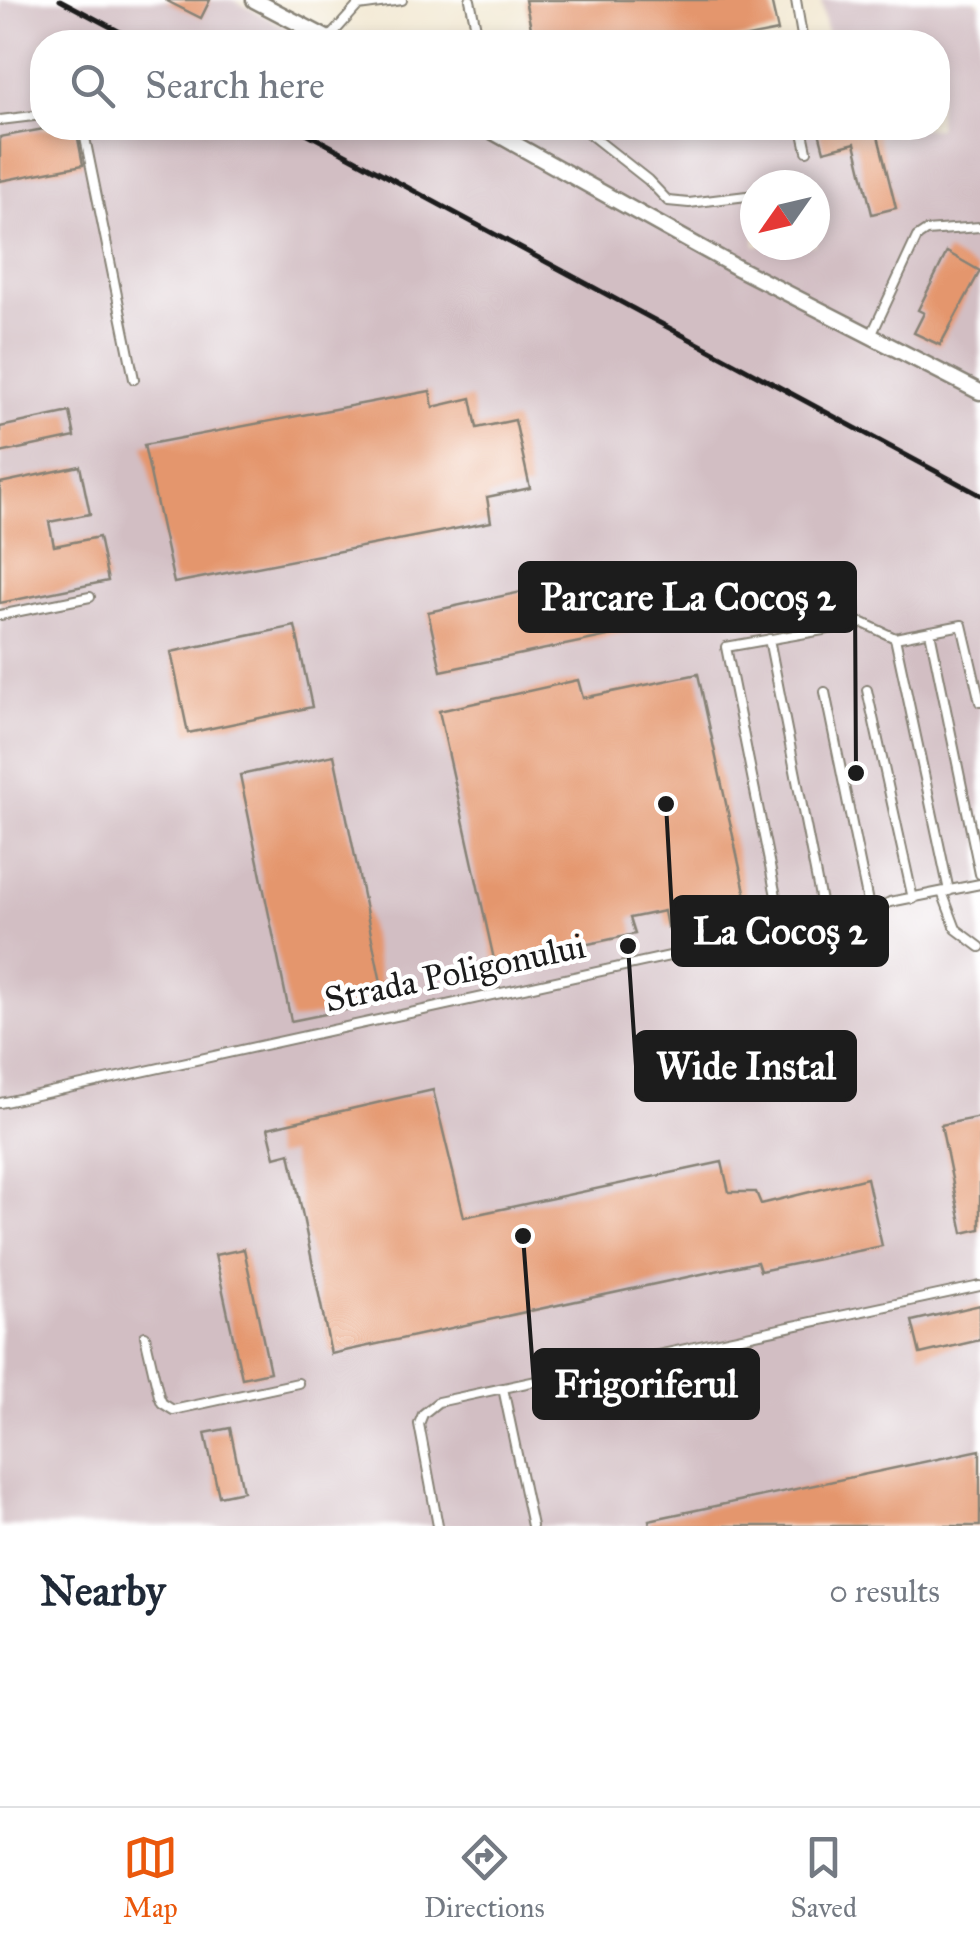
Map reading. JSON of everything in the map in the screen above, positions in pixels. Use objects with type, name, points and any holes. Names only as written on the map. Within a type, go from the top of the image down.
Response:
[{"type":"street","points":[[254,0],[310,30]]},
{"type":"street","points":[[507,140],[736,268],[980,392]]},
{"type":"lane","points":[[339,30],[360,3],[402,0]]},
{"type":"lane","points":[[470,0],[477,30]]},
{"type":"lane","points":[[796,0],[802,30]]},
{"type":"lane","points":[[0,120],[30,116]]},
{"type":"lane","points":[[84,140],[134,379]]},
{"type":"lane","points":[[597,140],[668,201],[740,198]]},
{"type":"lane","points":[[805,140],[807,151]]},
{"type":"lane","points":[[870,338],[917,237],[926,231],[980,226]]},
{"type":"lane","points":[[0,615],[90,597]]},
{"type":"lane","points":[[783,930],[726,647],[862,624],[895,638],[962,625],[980,702]]},
{"type":"lane","points":[[930,632],[980,874]]},
{"type":"lane","points":[[895,638],[945,892],[956,929],[980,947]]},
{"type":"lane","points":[[769,640],[825,922]]},
{"type":"lane","points":[[867,690],[912,899]]},
{"type":"lane","points":[[825,692],[870,912]]},
{"type":"lane","name":"Strada Poligonului","points":[[0,1103],[870,912],[890,902],[980,884]]},
{"type":"lane","points":[[438,1526],[420,1435],[422,1414],[438,1402],[980,1286]]},
{"type":"lane","points":[[146,1336],[159,1396],[173,1410],[298,1383]]},
{"type":"lane","points":[[503,1388],[532,1526]]},
{"type":"shaded area","points":[[0,0],[233,0],[291,30],[30,30],[30,140],[950,140],[950,30],[827,30],[821,0],[975,0],[980,4],[980,1526],[0,1526]]},
{"type":"building","points":[[165,0],[210,0],[201,18]]},
{"type":"building","points":[[525,0],[771,0],[778,30],[531,30]]},
{"type":"building","points":[[30,131],[30,140],[78,140],[83,165],[0,181],[0,137]]},
{"type":"building","points":[[821,140],[879,140],[896,208],[872,214],[855,143],[824,151]]},
{"type":"building","points":[[947,252],[980,271],[940,345],[914,333],[924,313],[918,310]]},
{"type":"building","points":[[430,391],[433,407],[471,398],[477,428],[515,420],[530,488],[487,497],[491,522],[174,583],[144,445]]},
{"type":"building","points":[[70,412],[75,437],[0,453],[0,427]]},
{"type":"building","points":[[80,466],[90,514],[49,522],[54,546],[99,537],[108,581],[0,603],[0,483]]},
{"type":"building","points":[[633,568],[646,628],[441,671],[428,612]]},
{"type":"building","points":[[295,626],[312,707],[188,733],[171,652]]},
{"type":"building","points":[[698,674],[749,910],[667,927],[664,911],[630,918],[635,934],[495,964],[439,711],[578,680],[583,698]]},
{"type":"building","points":[[334,755],[385,1002],[291,1021],[240,775]]},
{"type":"building","points":[[433,1090],[464,1217],[722,1162],[729,1192],[756,1192],[761,1204],[867,1178],[882,1246],[760,1271],[757,1262],[331,1354],[290,1153],[275,1157],[268,1128]]},
{"type":"building","points":[[980,1117],[980,1229],[963,1233],[941,1125]]},
{"type":"building","points":[[244,1249],[270,1372],[242,1378],[215,1255]]},
{"type":"building","points":[[980,1305],[980,1340],[920,1354],[912,1321]]},
{"type":"building","points":[[230,1428],[243,1491],[219,1496],[205,1433]]},
{"type":"building","points":[[980,1450],[980,1526],[650,1526],[649,1520]]},
{"type":"railway","points":[[60,0],[116,30]]},
{"type":"railway","points":[[319,140],[980,495]]},
{"type":"place","name":"Parcare La Cocoș 2","points":[[856,773]]},
{"type":"place","name":"La Cocoș 2","points":[[666,804]]},
{"type":"place","name":"Wide Instal","points":[[628,946]]},
{"type":"place","name":"Frigoriferul","points":[[523,1236]]}]
